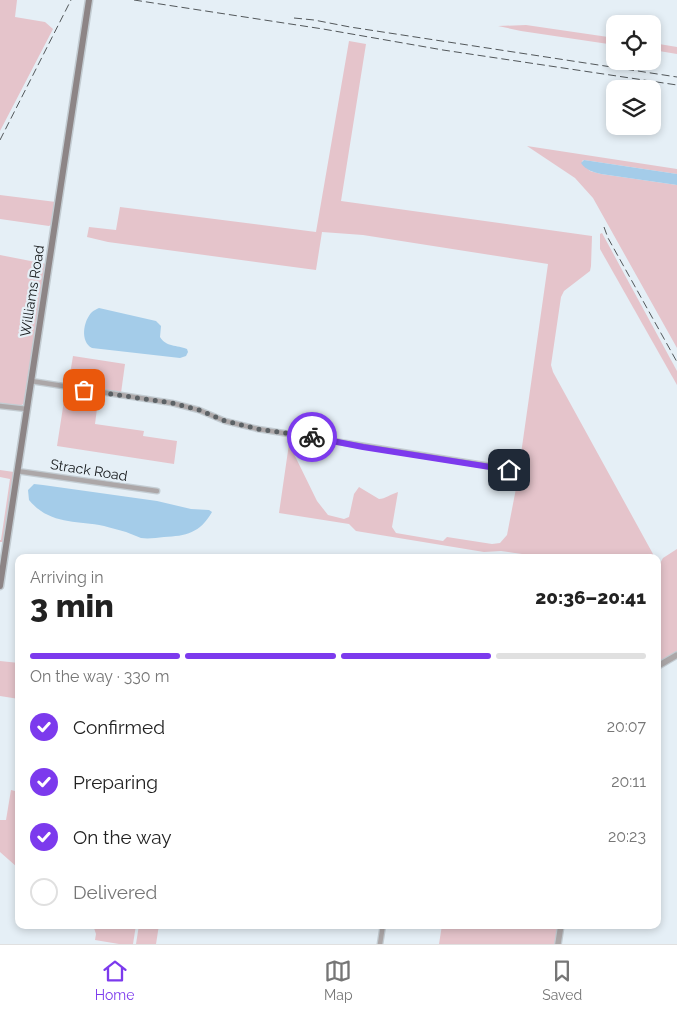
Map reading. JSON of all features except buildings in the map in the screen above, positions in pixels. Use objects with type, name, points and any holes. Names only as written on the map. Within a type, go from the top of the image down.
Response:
[{"type":"main road","name":"Williams Road","points":[[0,586],[89,0]]},
{"type":"street","points":[[31,381],[172,403],[199,410],[225,421],[258,429],[509,470]]},
{"type":"street","points":[[0,406],[27,410]]},
{"type":"street","name":"Strack Road","points":[[17,471],[157,491]]},
{"type":"street","points":[[661,664],[677,655]]},
{"type":"street","points":[[380,944],[382,929]]},
{"type":"street","points":[[558,944],[560,929]]},
{"type":"shaded area","points":[[0,0],[17,0],[15,17],[45,22],[53,29],[0,131]]},
{"type":"shaded area","points":[[526,25],[606,37],[606,44],[521,31],[498,26]]},
{"type":"shaded area","points":[[349,41],[366,44],[341,201],[592,236],[590,271],[564,291],[561,297],[551,365],[553,372],[653,554],[522,554],[501,551],[484,552],[356,531],[349,524],[279,513],[290,437],[296,438],[294,454],[317,501],[328,515],[344,519],[349,517],[354,494],[359,487],[379,499],[398,492],[392,527],[396,533],[443,541],[447,537],[492,544],[500,543],[507,535],[519,473],[548,264],[363,235],[322,232],[316,270],[108,242],[87,237],[89,227],[116,230],[120,207],[316,232]]},
{"type":"shaded area","points":[[661,44],[677,47],[677,54],[661,51]]},
{"type":"shaded area","points":[[527,146],[677,169],[677,174],[582,161],[590,171],[601,174],[677,185],[677,348],[593,198],[575,178]]},
{"type":"shaded area","points":[[0,195],[56,202],[52,224],[49,226],[0,219]]},
{"type":"shaded area","points":[[602,233],[677,371],[677,385],[600,249],[600,234]]},
{"type":"shaded area","points":[[0,255],[46,264],[26,401],[18,406],[0,403]]},
{"type":"shaded area","points":[[73,356],[125,364],[121,393],[68,386]]},
{"type":"shaded area","points":[[66,388],[99,393],[95,424],[144,431],[143,436],[177,441],[174,464],[57,446]]},
{"type":"shaded area","points":[[0,470],[14,472],[4,542],[0,542],[0,540],[10,479],[0,477]]},
{"type":"shaded area","points":[[677,549],[677,652],[661,660],[661,562],[663,558]]},
{"type":"shaded area","points":[[0,661],[15,663],[15,698],[0,696]]},
{"type":"shaded area","points":[[11,790],[15,791],[15,865],[0,852],[0,820],[6,820]]},
{"type":"shaded area","points":[[94,929],[135,929],[133,944],[95,940]]},
{"type":"shaded area","points":[[138,929],[158,929],[156,944],[136,944]]},
{"type":"shaded area","points":[[441,929],[557,929],[555,944],[439,944]]},
{"type":"water","points":[[584,160],[677,174],[677,185],[598,173],[583,165],[581,163]]},
{"type":"water","points":[[99,308],[156,321],[161,326],[160,337],[162,340],[165,343],[187,349],[186,356],[180,358],[92,348],[86,341],[84,331],[89,316]]},
{"type":"water","points":[[34,484],[157,501],[212,512],[203,525],[192,532],[172,536],[141,538],[104,526],[54,518],[46,514],[29,500],[28,490]]},
{"type":"railway","points":[[0,140],[71,0]]},
{"type":"railway","points":[[134,0],[323,29],[443,50],[677,85]]},
{"type":"railway","points":[[294,18],[677,77]]},
{"type":"railway","points":[[604,227],[608,238],[677,362]]},
{"type":"way so far","points":[[84,390],[172,403],[199,410],[225,421],[258,429],[312,437]]},
{"type":"route","points":[[312,437],[509,470]]}]
